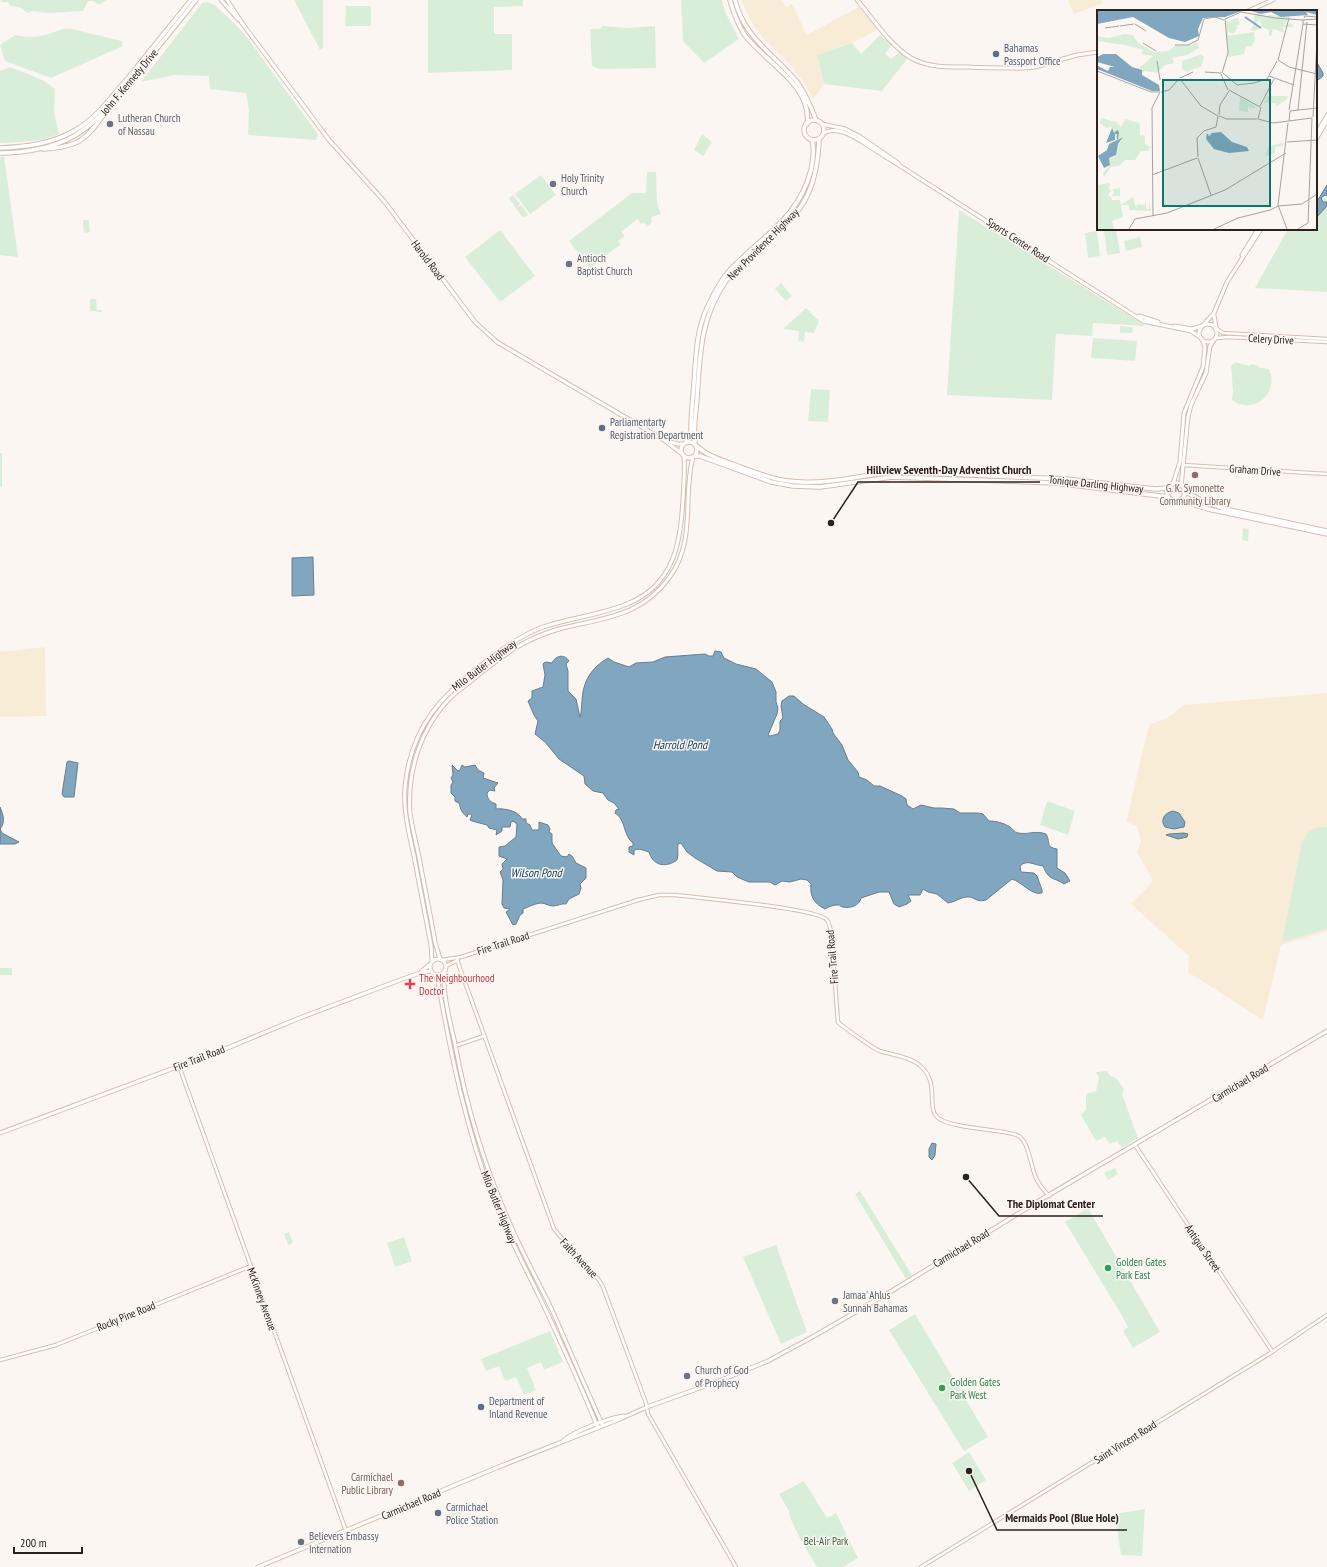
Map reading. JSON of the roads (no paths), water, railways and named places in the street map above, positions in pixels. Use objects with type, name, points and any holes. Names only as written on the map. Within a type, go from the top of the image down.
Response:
[{"type":"highway","name":"John F. Kennedy Drive","points":[[0,148],[30,146],[46,142],[73,132],[87,123],[104,107],[191,0]]},
{"type":"highway","name":"John F. Kennedy Drive","points":[[0,153],[34,149],[56,144],[74,136],[89,125],[107,109],[196,0]]},
{"type":"highway","points":[[730,0],[733,11],[744,33],[797,89],[805,106],[808,117],[805,134],[812,140],[819,139],[824,133],[822,124],[816,120],[809,102],[797,83],[760,45],[749,31],[739,13],[735,0]]},
{"type":"highway","points":[[34,149],[64,147],[77,143],[91,133],[107,109]]},
{"type":"highway","points":[[807,124],[816,120]]},
{"type":"highway","name":"New Providence Highway","points":[[696,445],[700,347],[708,314],[716,297],[743,262],[781,230],[799,209],[812,186],[816,172],[819,139]]},
{"type":"highway","name":"New Providence Highway","points":[[685,443],[690,434],[691,428],[697,343],[707,307],[720,284],[731,269],[795,207],[805,189],[810,175],[814,145],[812,140]]},
{"type":"highway","points":[[691,442],[696,445],[697,452],[694,456],[688,458],[681,453],[681,448],[685,443],[691,442]]},
{"type":"highway","name":"Tonique Darling Highway","points":[[696,445],[706,454],[765,476],[780,480],[799,482],[828,481],[880,473],[900,472],[1058,479],[1154,490],[1168,488]]},
{"type":"highway","name":"Tonique Darling Highway","points":[[694,456],[700,456],[771,482],[792,486],[820,487],[892,476],[1056,483],[1168,497]]},
{"type":"highway","points":[[1180,500],[1184,496],[1182,486],[1179,484],[1173,484],[1168,488],[1167,492],[1168,497],[1173,501],[1180,500],[1208,509],[1327,535]]},
{"type":"highway","points":[[1184,491],[1200,500],[1225,509],[1327,531]]},
{"type":"main road","name":"Harold Road","points":[[220,0],[242,23]]},
{"type":"main road","name":"Harold Road","points":[[227,0],[242,23],[329,140],[384,201],[475,322],[497,342],[664,440],[681,453]]},
{"type":"main road","points":[[857,0],[871,19],[894,44],[911,58],[926,64],[944,67],[1023,68],[1077,55],[1097,52]]},
{"type":"main road","points":[[1250,10],[1273,0]]},
{"type":"main road","points":[[1317,132],[1327,116]]},
{"type":"main road","points":[[1317,138],[1327,121]]},
{"type":"main road","name":"Sports Center Road","points":[[822,124],[845,129],[859,136],[900,164]]},
{"type":"main road","name":"Sports Center Road","points":[[824,133],[834,130],[852,135],[900,164],[1147,322],[1191,331],[1201,339]]},
{"type":"main road","points":[[1173,484],[1180,464],[1184,413],[1203,366],[1205,347],[1199,331],[1214,313],[1225,285],[1258,230]]},
{"type":"main road","points":[[1182,486],[1188,415],[1206,373],[1210,346],[1217,334],[1214,313]]},
{"type":"main road","name":"Sports Center Road","points":[[1137,316],[1160,323],[1188,328],[1203,326]]},
{"type":"main road","points":[[1203,326],[1210,324],[1216,329]]},
{"type":"main road","points":[[1201,339],[1207,342],[1215,339]]},
{"type":"main road","name":"Harold Road","points":[[664,440],[678,444],[685,443]]},
{"type":"main road","name":"Milo Butler Highway","points":[[432,961],[432,945],[408,826],[405,799],[409,763],[422,727],[435,707],[455,686],[518,638],[542,627],[626,604],[640,598],[656,584],[671,564],[679,541],[683,512],[684,456]]},
{"type":"main road","name":"Milo Butler Highway","points":[[441,959],[435,942],[410,811],[412,772],[416,754],[423,736],[436,715],[451,697],[516,646],[543,634],[625,613],[644,603],[656,593],[672,573],[683,546],[687,529],[689,490],[694,456]]},
{"type":"main road","points":[[436,958],[441,959],[446,966],[444,973],[435,975],[430,971],[429,965],[432,961],[436,958]]},
{"type":"main road","name":"Fire Trail Road","points":[[420,973],[429,965]]},
{"type":"main road","name":"Fire Trail Road","points":[[0,1133],[420,973],[430,971]]},
{"type":"main road","name":"Milo Butler Highway","points":[[444,973],[445,988],[455,1046],[473,1122],[497,1194],[515,1237],[551,1309],[603,1424]]},
{"type":"main road","name":"Milo Butler Highway","points":[[435,975],[438,982],[459,1087],[471,1132],[486,1178],[505,1228],[544,1306],[597,1426]]},
{"type":"main road","name":"Carmichael Road","points":[[258,1567],[563,1441],[567,1438],[768,1361],[878,1299],[1327,1031]]},
{"type":"street","name":"Celery Drive","points":[[1216,329],[1223,333],[1327,340]]},
{"type":"street","name":"Celery Drive","points":[[1215,339],[1223,336],[1327,340]]},
{"type":"street","name":"Graham Drive","points":[[1183,465],[1327,474]]},
{"type":"street","name":"Fire Trail Road","points":[[441,959],[461,957],[659,895],[683,896],[800,910],[823,917],[827,920],[831,931],[838,1022],[874,1048],[919,1065],[930,1080],[933,1088],[934,1111],[939,1118],[965,1127],[988,1129],[1015,1134],[1020,1137],[1025,1143],[1037,1178],[1049,1196]]},
{"type":"street","name":"Fire Trail Road","points":[[446,966],[461,957]]},
{"type":"street","name":"Faith Avenue","points":[[457,960],[553,1227],[557,1234],[599,1280],[603,1287],[647,1407],[648,1414],[736,1567]]},
{"type":"street","points":[[455,1046],[484,1036]]},
{"type":"street","name":"McKinney Avenue","points":[[178,1066],[346,1531]]},
{"type":"street","name":"Antigua Street","points":[[1135,1145],[1272,1351]]},
{"type":"street","name":"Rocky Pine Road","points":[[0,1360],[56,1345],[251,1266]]},
{"type":"street","name":"Saint Vincent Road","points":[[921,1567],[1272,1351],[1327,1315]]},
{"type":"water","points":[[1317,63],[1323,73],[1323,76],[1318,80]]},
{"type":"water","points":[[1327,185],[1327,196],[1325,195],[1321,198],[1323,202],[1327,202],[1327,206],[1317,217],[1317,201]]},
{"type":"water","points":[[313,557],[314,595],[292,596],[292,558]]},
{"type":"water","name":"Harrold Pond","points":[[715,651],[721,652],[724,658],[736,664],[756,669],[772,682],[776,692],[776,702],[778,708],[768,735],[778,734],[780,730],[780,721],[783,718],[781,706],[782,701],[789,696],[794,696],[803,704],[824,717],[842,745],[848,760],[858,772],[859,777],[867,780],[874,786],[880,786],[902,796],[906,799],[907,805],[913,809],[921,805],[934,808],[954,809],[960,813],[978,813],[983,814],[989,821],[1005,824],[1018,833],[1039,832],[1046,834],[1051,847],[1057,849],[1057,868],[1065,873],[1070,881],[1064,884],[1050,877],[1043,866],[1025,863],[1020,866],[1021,872],[1034,873],[1037,876],[1042,893],[1031,891],[1012,879],[986,900],[982,901],[972,897],[967,897],[948,903],[937,894],[923,889],[920,895],[908,895],[911,901],[899,907],[894,904],[889,892],[879,892],[861,898],[859,903],[852,907],[835,905],[825,909],[813,899],[811,884],[807,880],[801,879],[790,882],[782,881],[775,885],[770,882],[749,882],[737,877],[732,872],[717,871],[687,852],[681,843],[678,844],[677,860],[673,863],[664,865],[657,863],[651,857],[649,852],[640,849],[634,850],[634,855],[629,852],[629,847],[633,846],[633,843],[628,836],[621,819],[615,813],[616,810],[619,809],[614,803],[608,800],[603,793],[593,791],[585,784],[584,776],[559,759],[545,742],[535,734],[538,721],[528,701],[532,698],[532,691],[543,687],[545,675],[543,664],[545,662],[552,663],[557,657],[560,656],[565,657],[569,661],[566,664],[568,671],[568,691],[576,699],[580,717],[586,681],[597,666],[608,658],[614,662],[629,667],[636,663],[653,662],[665,657],[705,654],[713,656]]},
{"type":"water","points":[[67,762],[78,763],[74,797],[64,797],[62,794]]},
{"type":"water","name":"Wilson Pond","points":[[452,765],[458,771],[462,765],[465,767],[475,765],[478,770],[484,773],[483,778],[498,783],[494,788],[495,791],[490,790],[487,793],[490,800],[496,804],[496,809],[515,812],[522,819],[526,819],[526,823],[530,825],[532,830],[539,830],[539,822],[548,825],[550,829],[549,832],[552,834],[552,843],[561,856],[567,857],[569,854],[576,863],[586,868],[586,878],[580,884],[581,888],[579,894],[569,899],[566,904],[553,906],[541,903],[523,909],[523,913],[520,915],[516,924],[513,925],[506,912],[510,909],[504,908],[502,904],[503,880],[500,872],[503,869],[502,864],[507,859],[499,856],[499,847],[505,846],[516,837],[517,824],[513,821],[511,822],[510,827],[502,827],[502,831],[496,835],[497,830],[489,828],[487,825],[470,820],[472,815],[468,814],[467,817],[464,814],[459,803],[455,801],[455,797],[451,793],[451,785],[453,782],[451,778],[453,775]]},
{"type":"water","points":[[0,807],[3,815],[3,824],[0,829]]},
{"type":"water","points":[[1173,811],[1179,813],[1185,822],[1184,827],[1174,829],[1165,827],[1163,819],[1165,815]]},
{"type":"water","points":[[0,829],[2,833],[19,842],[15,844],[0,844]]},
{"type":"water","points":[[1169,834],[1188,834],[1187,837],[1178,839],[1166,835]]},
{"type":"water","points":[[932,1143],[936,1144],[935,1155],[932,1160],[929,1157],[929,1149]]},
{"type":"place","name":"Bahamas Passport Office","points":[[996,54]]},
{"type":"place","name":"Lutheran Church of Nassau","points":[[110,124]]},
{"type":"place","name":"Holy Trinity Church","points":[[553,184]]},
{"type":"place","name":"Antioch Baptist Church","points":[[569,264]]},
{"type":"place","name":"Parliamentarty Registration Department","points":[[602,428]]},
{"type":"place","name":"G. K. Symonette Community Library","points":[[1195,475]]},
{"type":"place","name":"Hillview Seventh-Day Adventist Church","points":[[831,523]]},
{"type":"place","name":"The Neighbourhood Doctor","points":[[410,984]]},
{"type":"place","name":"The Diplomat Center","points":[[966,1177]]},
{"type":"place","name":"Golden Gates Park East","points":[[1108,1268]]},
{"type":"place","name":"Jamaa' Ahlus Sunnah Bahamas","points":[[835,1301]]},
{"type":"place","name":"Church of God of Prophecy","points":[[687,1376]]},
{"type":"place","name":"Golden Gates Park West","points":[[942,1388]]},
{"type":"place","name":"Department of Inland Revenue","points":[[481,1407]]},
{"type":"place","name":"Mermaids Pool (Blue Hole)","points":[[969,1471]]},
{"type":"place","name":"Carmichael Public Library","points":[[401,1483]]},
{"type":"place","name":"Carmichael Police Station","points":[[438,1513]]},
{"type":"place","name":"Believers Embassy Internation","points":[[301,1542]]},
{"type":"park label","name":"Bel-Air Park","points":[[826,1541]]}]
